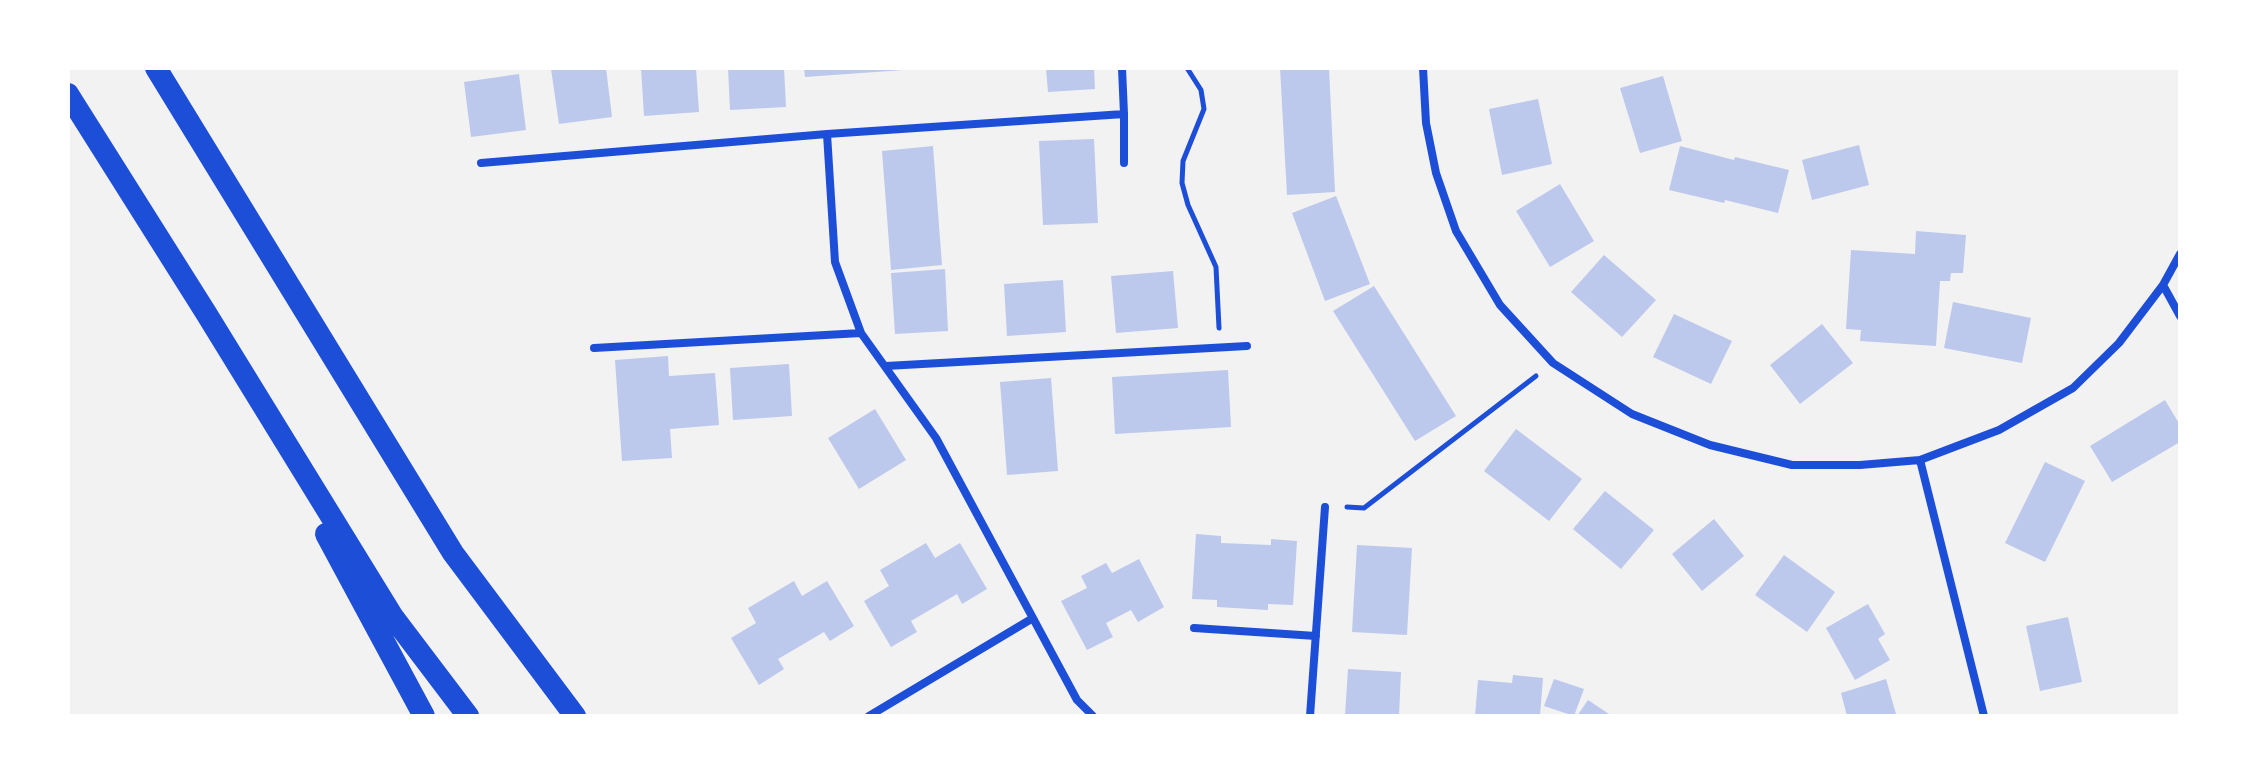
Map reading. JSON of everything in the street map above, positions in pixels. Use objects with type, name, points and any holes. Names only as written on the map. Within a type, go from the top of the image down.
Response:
[{"type":"highway","points":[[156,68],[453,553],[575,716]]},
{"type":"highway","points":[[68,94],[393,617],[468,716]]},
{"type":"highway","points":[[206,313],[424,716]]},
{"type":"street","points":[[1122,68],[1124,163]]},
{"type":"street","points":[[1423,68],[1428,136],[1436,173],[1456,231],[1500,305],[1553,363],[1632,414],[1710,445],[1792,465],[1860,465],[1920,460],[1999,430],[2073,388],[2119,343],[2163,285],[2180,254]]},
{"type":"street","points":[[481,163],[827,134],[1124,114]]},
{"type":"street","points":[[827,134],[835,262],[861,333],[936,438],[1077,700],[1093,716]]},
{"type":"street","points":[[2163,285],[2180,316]]},
{"type":"street","points":[[594,348],[861,333]]},
{"type":"street","points":[[886,366],[1247,346]]},
{"type":"street","points":[[1920,460],[1984,716]]},
{"type":"street","points":[[1310,716],[1325,507]]},
{"type":"street","points":[[869,716],[1033,618]]},
{"type":"street","points":[[1194,628],[1316,636]]},
{"type":"path","points":[[1187,68],[1201,90],[1204,109],[1183,161],[1182,183],[1188,205],[1216,267],[1220,347]]},
{"type":"path","points":[[1325,507],[1364,508],[1553,363]]},
{"type":"building","points":[[606,68],[612,117],[559,124],[551,69]]},
{"type":"building","points":[[641,68],[696,68],[699,112],[644,116]]},
{"type":"building","points":[[728,68],[784,68],[786,107],[730,110]]},
{"type":"building","points":[[804,68],[904,68],[904,70],[805,77]]},
{"type":"building","points":[[1046,68],[1094,68],[1095,89],[1048,92]]},
{"type":"building","points":[[1280,68],[1329,68],[1335,192],[1287,195]]},
{"type":"building","points":[[519,74],[526,130],[471,137],[464,82]]},
{"type":"building","points":[[1663,76],[1682,141],[1640,153],[1620,88]]},
{"type":"building","points":[[1538,99],[1552,164],[1502,175],[1489,109]]},
{"type":"building","points":[[1094,139],[1098,223],[1043,225],[1039,141]]},
{"type":"building","points":[[1859,145],[1869,185],[1812,200],[1802,160]]},
{"type":"building","points":[[933,146],[942,265],[891,270],[882,151]]},
{"type":"building","points":[[1680,146],[1789,170],[1778,213],[1669,190]]},
{"type":"building","points":[[1560,184],[1594,241],[1550,267],[1516,211]]},
{"type":"building","points":[[1336,196],[1370,284],[1325,301],[1292,213]]},
{"type":"building","points":[[1916,231],[1966,235],[1963,273],[1951,273],[1950,281],[1940,281],[1936,346],[1860,341],[1861,330],[1846,329],[1851,250],[1915,254]]},
{"type":"building","points":[[1604,255],[1656,300],[1622,337],[1571,292]]},
{"type":"building","points":[[945,269],[948,331],[895,334],[891,273]]},
{"type":"building","points":[[1173,271],[1178,328],[1116,333],[1111,276]]},
{"type":"building","points":[[1063,280],[1066,332],[1007,336],[1004,284]]},
{"type":"building","points":[[1374,286],[1456,416],[1415,441],[1333,311]]},
{"type":"building","points":[[1953,302],[2031,318],[2022,363],[1944,348]]},
{"type":"building","points":[[1674,314],[1732,341],[1711,384],[1653,357]]},
{"type":"building","points":[[1822,324],[1853,363],[1800,404],[1770,365]]},
{"type":"building","points":[[668,356],[669,376],[715,373],[719,425],[670,429],[672,458],[622,461],[615,360]]},
{"type":"building","points":[[789,364],[792,416],[733,420],[730,368]]},
{"type":"building","points":[[1228,370],[1231,427],[1115,434],[1112,377]]},
{"type":"building","points":[[1051,378],[1058,471],[1007,475],[1000,382]]},
{"type":"building","points":[[2165,400],[2180,425],[2180,442],[2112,482],[2090,446]]},
{"type":"building","points":[[875,409],[906,460],[859,489],[828,438]]},
{"type":"building","points":[[1516,429],[1582,479],[1549,521],[1484,471]]},
{"type":"building","points":[[2045,462],[2085,481],[2045,562],[2005,543]]},
{"type":"building","points":[[1605,491],[1654,530],[1621,569],[1573,529]]},
{"type":"building","points":[[1714,519],[1744,556],[1702,591],[1672,554]]},
{"type":"building","points":[[1196,534],[1221,536],[1221,543],[1271,545],[1271,539],[1297,541],[1293,605],[1268,604],[1268,610],[1217,607],[1217,600],[1192,599]]},
{"type":"building","points":[[926,543],[935,558],[960,543],[987,589],[962,604],[957,594],[911,621],[917,632],[891,647],[864,601],[889,586],[880,570]]},
{"type":"building","points":[[1357,545],[1412,548],[1407,635],[1352,632]]},
{"type":"building","points":[[1784,555],[1835,592],[1807,632],[1755,595]]},
{"type":"building","points":[[1139,559],[1164,607],[1138,622],[1131,610],[1106,623],[1113,637],[1087,650],[1061,601],[1087,588],[1081,576],[1106,563],[1112,573]]},
{"type":"building","points":[[794,581],[802,596],[827,581],[854,626],[830,641],[824,632],[778,659],[784,669],[759,685],[731,638],[756,623],[748,608]]},
{"type":"building","points":[[1868,604],[1885,634],[1878,639],[1890,660],[1855,680],[1826,628]]},
{"type":"building","points":[[2068,617],[2082,682],[2040,691],[2026,626]]},
{"type":"building","points":[[1348,669],[1401,672],[1399,716],[1345,716]]},
{"type":"building","points":[[1513,675],[1543,678],[1540,716],[1475,716],[1478,680],[1512,683]]},
{"type":"building","points":[[1554,679],[1584,689],[1574,716],[1544,706]]},
{"type":"building","points":[[1886,679],[1896,714],[1847,716],[1841,693]]},
{"type":"building","points":[[1588,700],[1612,716],[1577,716]]}]
